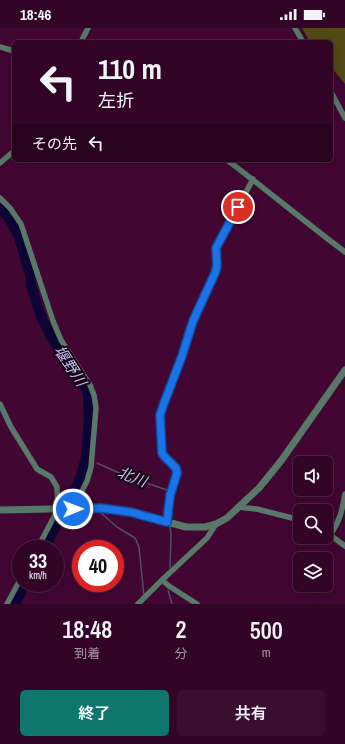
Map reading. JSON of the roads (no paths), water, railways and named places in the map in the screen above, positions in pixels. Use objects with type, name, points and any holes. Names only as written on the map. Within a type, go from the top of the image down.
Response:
[{"type":"street","points":[[82,40],[88,28]]},
{"type":"street","points":[[295,28],[302,40]]},
{"type":"street","points":[[0,47],[12,50]]},
{"type":"street","points":[[333,96],[345,118]]},
{"type":"street","points":[[0,163],[12,153]]},
{"type":"street","points":[[230,162],[345,252]]},
{"type":"street","points":[[167,522],[170,496],[177,473],[176,468],[162,453],[161,410],[182,356],[193,321],[215,273],[217,266],[216,248],[253,179]]},
{"type":"street","points":[[0,198],[10,208],[21,224],[53,321],[61,340],[90,385],[94,395],[96,408],[91,467],[87,480],[72,509]]},
{"type":"street","points":[[0,510],[100,508],[130,512],[186,527],[204,527],[216,524],[227,518],[270,476],[345,370]]},
{"type":"street","points":[[0,404],[11,427],[37,469],[51,477],[57,487],[59,509],[42,540]]},
{"type":"street","points":[[333,530],[336,527],[341,516],[345,494]]},
{"type":"street","points":[[238,507],[257,509],[293,517]]},
{"type":"street","points":[[140,602],[208,538],[216,524]]},
{"type":"street","points":[[333,538],[345,546]]},
{"type":"street","points":[[162,580],[197,604]]},
{"type":"street","points":[[7,604],[13,592]]},
{"type":"waterway","name":"堰野川","points":[[0,209],[8,217],[19,237],[30,276],[31,286],[41,316],[50,335],[88,393],[89,418],[86,457],[75,490],[49,540]]},
{"type":"waterway","name":"北川","points":[[97,463],[126,476],[167,490]]},
{"type":"waterway","name":"堰野川","points":[[81,475],[82,480]]},
{"type":"waterway","name":"北川","points":[[171,518],[174,492]]},
{"type":"waterway","points":[[85,493],[90,504]]},
{"type":"waterway","points":[[101,513],[117,527],[135,538],[139,547],[144,596]]},
{"type":"waterway","name":"北川","points":[[170,526],[170,568]]},
{"type":"waterway","name":"北川","points":[[168,590],[172,604]]},
{"type":"waterway","name":"堰野川","points":[[15,604],[21,592]]}]
